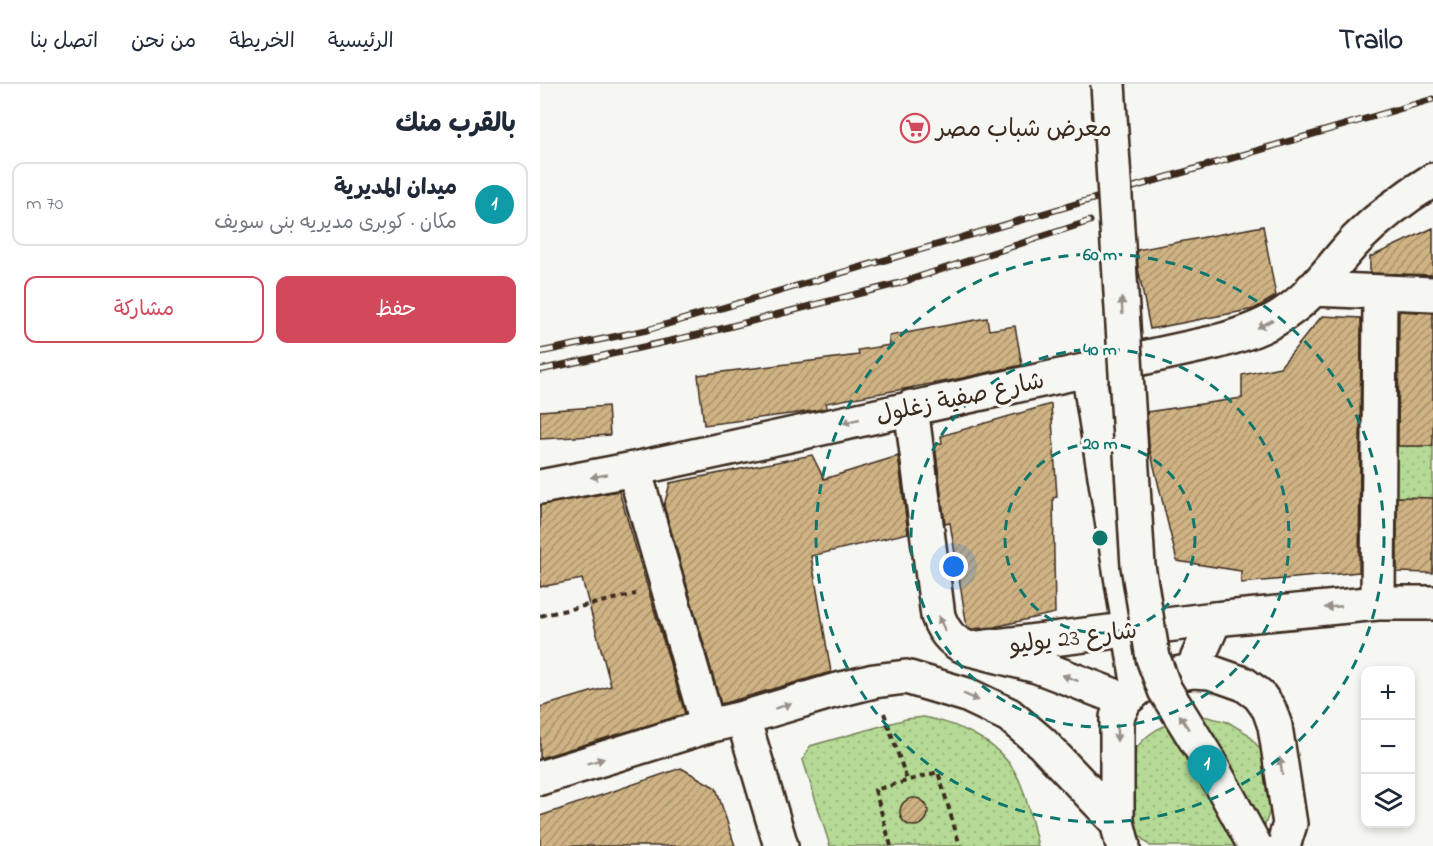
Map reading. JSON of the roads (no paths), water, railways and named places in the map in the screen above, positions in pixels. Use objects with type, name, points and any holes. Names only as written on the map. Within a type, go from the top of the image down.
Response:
[{"type":"street","points":[[1108,84],[1137,566],[1153,658],[1169,698],[1208,759],[1255,846]]},
{"type":"street","name":"شارع صفية زغلول","points":[[540,487],[634,469],[1242,335],[1291,309],[1381,217],[1433,180]]},
{"type":"street","points":[[1312,289],[1433,294]]},
{"type":"street","points":[[1378,603],[1380,292]]},
{"type":"street","points":[[1102,367],[1155,684]]},
{"type":"street","points":[[911,407],[938,616],[942,628],[951,639],[971,649],[1037,666],[1155,684],[1210,672],[1244,684],[1258,694],[1269,709],[1275,726],[1290,824],[1295,842]]},
{"type":"street","points":[[634,469],[708,726]]},
{"type":"street","name":"شارع 23 يوليو","points":[[971,649],[1215,619],[1378,603],[1433,603]]},
{"type":"street","points":[[1121,840],[1117,717],[1155,684],[1215,619]]},
{"type":"street","points":[[540,778],[708,726],[830,692],[874,681],[906,677],[967,694],[1009,715],[1042,743],[1121,840]]},
{"type":"street","points":[[743,718],[782,846]]},
{"type":"railway","points":[[540,352],[647,330],[1433,99]]},
{"type":"railway","points":[[540,370],[697,335],[900,283],[1090,221]]},
{"type":"place","name":"معرض شباب مصر","points":[[915,128]]},
{"type":"place","name":"ميدان المديرية","points":[[1207,795]]}]
